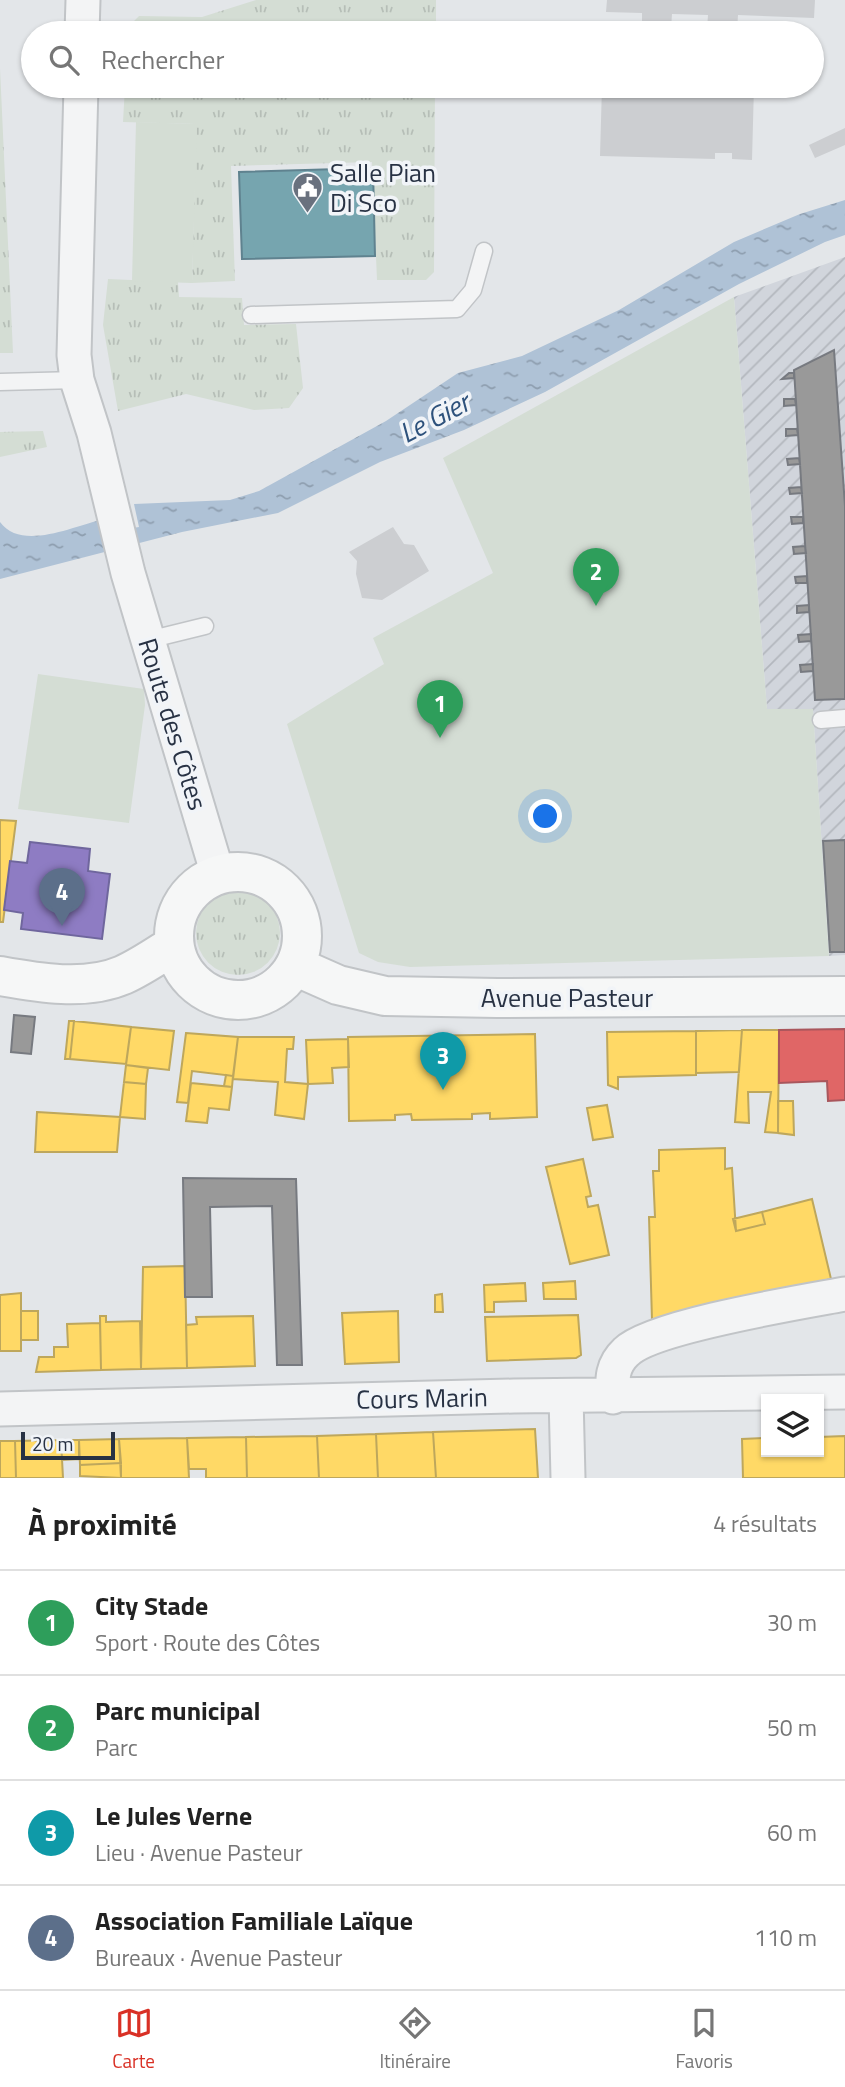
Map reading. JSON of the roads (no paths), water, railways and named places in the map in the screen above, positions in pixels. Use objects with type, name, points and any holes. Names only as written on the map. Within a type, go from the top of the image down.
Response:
[{"type":"main road","points":[[248,873],[268,880],[284,892],[296,909],[302,929],[301,950],[295,966],[281,984],[264,995],[245,1000],[225,999],[207,992],[191,980],[180,964],[174,945],[175,925],[181,906],[192,891],[218,874],[248,873]]},
{"type":"main road","points":[[0,976],[40,982],[105,981],[124,975],[174,945]]},
{"type":"main road","name":"Avenue Pasteur","points":[[295,966],[338,985],[385,996],[845,996]]},
{"type":"street","points":[[82,21],[83,0]]},
{"type":"street","name":"Route des Côtes","points":[[81,98],[74,355],[77,380],[108,488],[128,573],[218,874]]},
{"type":"street","points":[[612,1396],[612,1376],[617,1364],[639,1342],[712,1321],[845,1294]]},
{"type":"street","name":"Cours Marin","points":[[0,1409],[845,1392]]},
{"type":"street","points":[[566,1396],[568,1478]]},
{"type":"lane","points":[[251,315],[457,309],[473,290],[484,251]]},
{"type":"lane","points":[[0,382],[77,380]]},
{"type":"lane","points":[[148,640],[205,626]]},
{"type":"lane","points":[[821,720],[845,718]]},
{"type":"water","name":"Le Gier","points":[[845,200],[845,235],[739,284],[545,392],[464,430],[380,462],[278,513],[182,532],[0,579],[0,522],[9,531],[33,536],[100,520],[103,533],[139,527],[134,504],[230,500],[259,491],[386,421],[458,373],[522,356],[619,310],[734,242],[800,214]]},
{"type":"place","name":"Salle Pian Di Sco","points":[[307,214]]},
{"type":"place","name":"Parc municipal","points":[[596,606]]},
{"type":"place","name":"City Stade","points":[[440,738]]},
{"type":"place","name":"Association Familiale Laïque","points":[[62,926]]},
{"type":"place","name":"Le Jules Verne","points":[[443,1090]]}]
